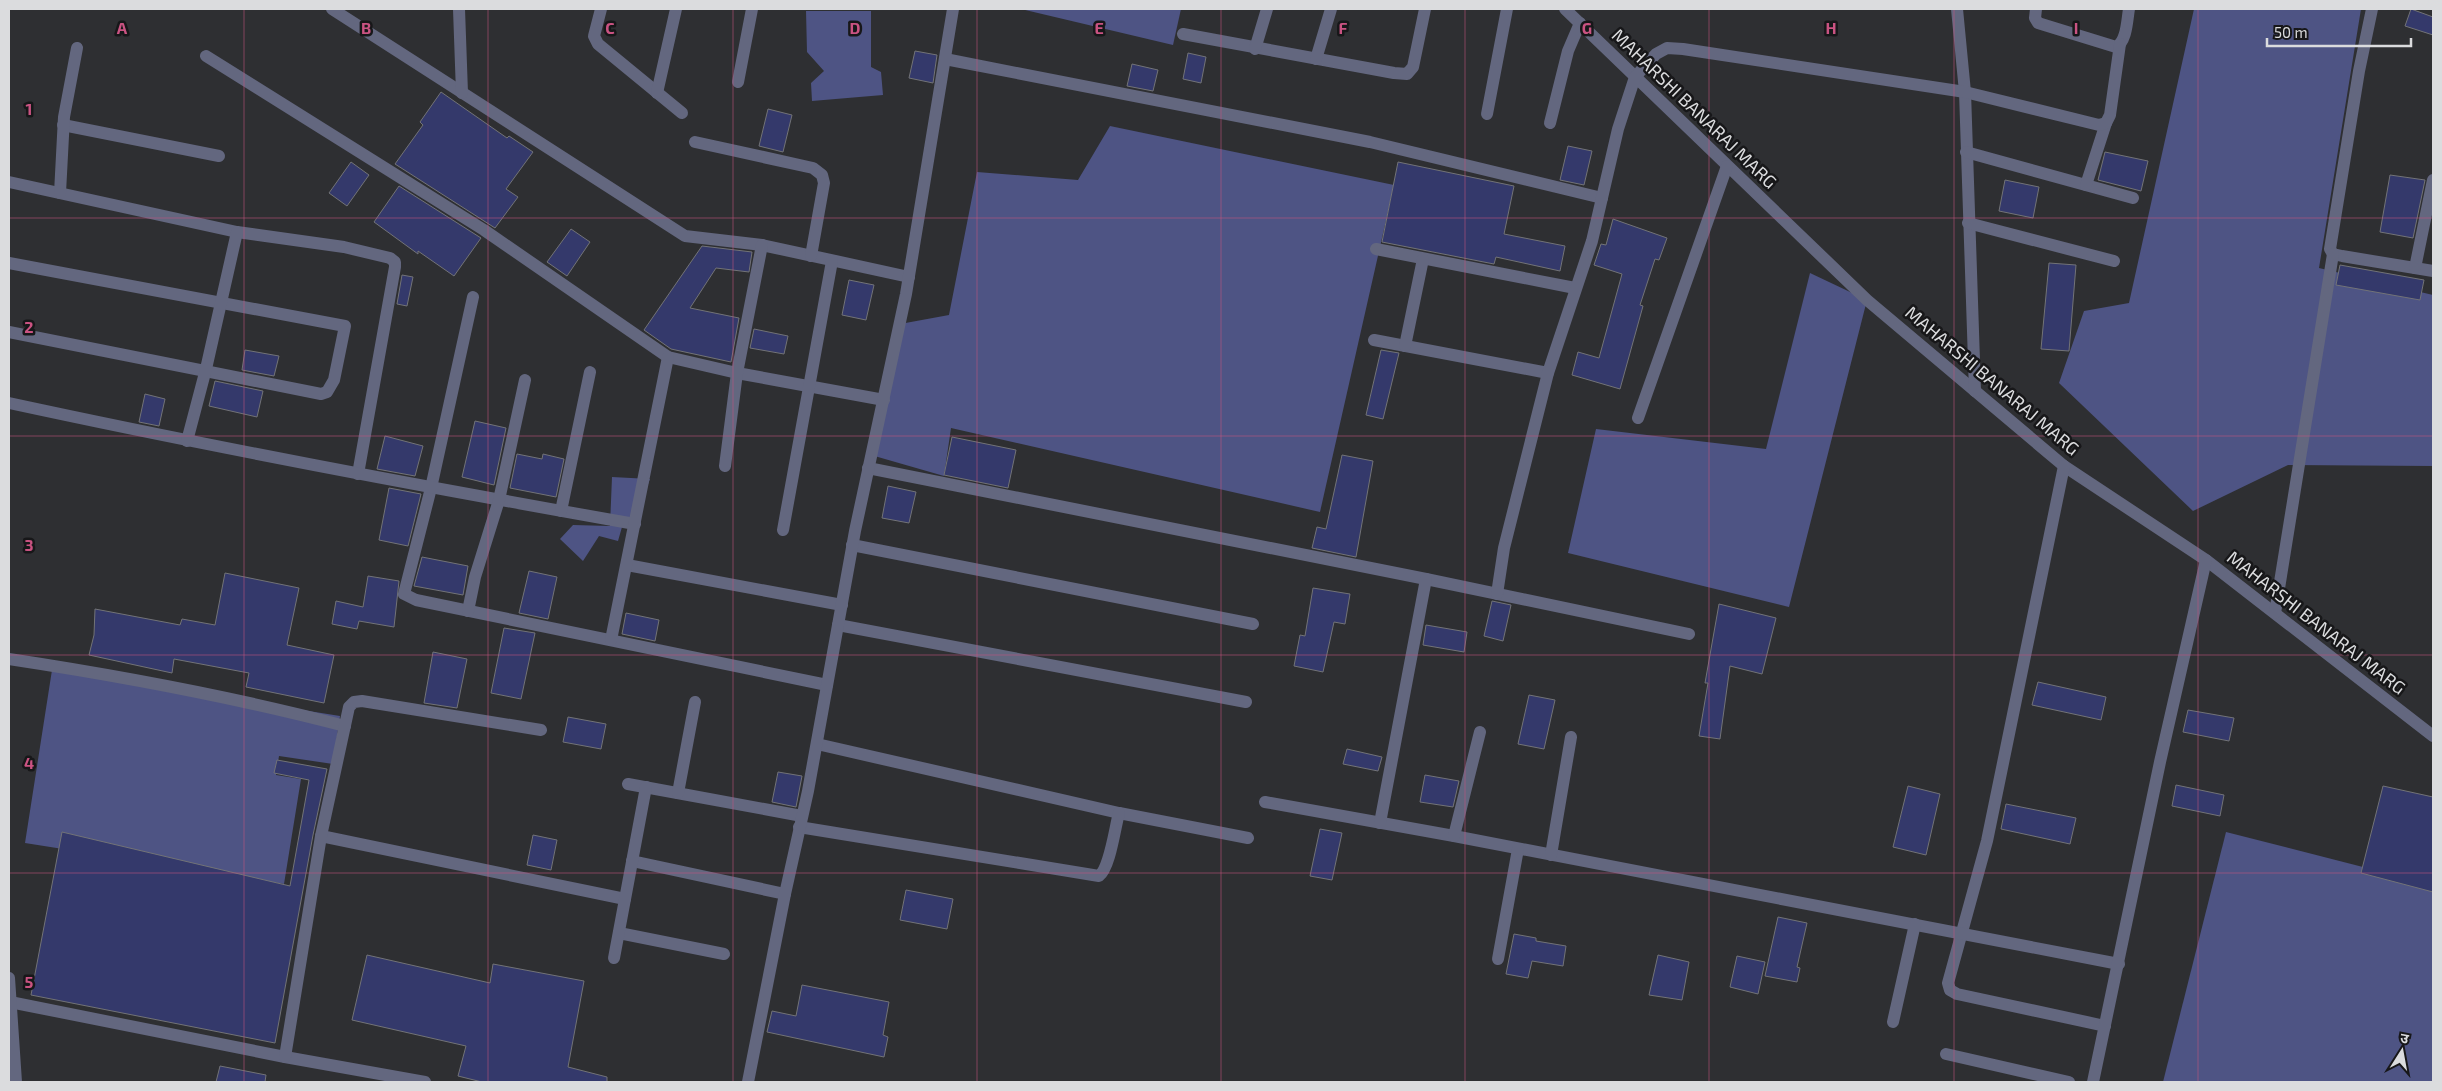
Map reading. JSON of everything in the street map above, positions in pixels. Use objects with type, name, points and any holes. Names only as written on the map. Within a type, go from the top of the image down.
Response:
[{"type":"street","points":[[332,9],[685,236],[762,245],[909,277]]},
{"type":"street","points":[[459,9],[462,93]]},
{"type":"street","points":[[601,9],[594,36],[598,44],[682,113]]},
{"type":"street","points":[[657,93],[676,9]]},
{"type":"street","points":[[738,82],[752,9]]},
{"type":"street","points":[[748,1082],[816,744],[852,545],[909,277],[953,9]]},
{"type":"street","points":[[1255,49],[1267,9]]},
{"type":"street","points":[[1316,60],[1331,9]]},
{"type":"street","points":[[1183,34],[1316,60],[1406,74],[1414,67],[1425,9]]},
{"type":"street","points":[[1487,114],[1507,9]]},
{"type":"street","name":"MAHARSHI BANARAJ MARG","points":[[1565,9],[1867,300],[2064,466],[2206,560],[2433,736]]},
{"type":"street","points":[[1957,9],[1965,92],[1975,391]]},
{"type":"street","points":[[2036,9],[2035,18],[2038,23],[2116,47],[2120,44]]},
{"type":"street","points":[[2086,185],[2110,115],[2120,44],[2129,9]]},
{"type":"street","points":[[2275,613],[2333,254],[2330,249],[2332,231],[2359,71],[2372,9]]},
{"type":"street","points":[[1550,123],[1568,51],[1580,23]]},
{"type":"street","points":[[60,193],[64,125],[77,48]]},
{"type":"street","points":[[1497,594],[1504,548],[1548,374],[1592,241],[1618,129],[1635,77],[1656,54],[1667,48],[1965,92],[2099,125],[2106,124]]},
{"type":"street","points":[[206,56],[484,230],[668,357],[737,373],[884,400]]},
{"type":"street","points":[[945,59],[1370,142],[1602,198]]},
{"type":"street","points":[[64,125],[219,156]]},
{"type":"street","points":[[695,142],[813,168],[822,175],[824,183],[811,256]]},
{"type":"street","points":[[1966,152],[2132,198]]},
{"type":"street","points":[[1638,418],[1727,166]]},
{"type":"street","points":[[2415,268],[2433,180]]},
{"type":"street","points":[[9,182],[237,232],[344,248],[390,258],[395,262],[358,474]]},
{"type":"street","points":[[1968,223],[2114,261]]},
{"type":"street","points":[[187,441],[206,370],[219,304],[237,232]]},
{"type":"street","points":[[726,466],[737,373],[762,245]]},
{"type":"street","points":[[1376,249],[1575,288]]},
{"type":"street","points":[[2333,254],[2433,271]]},
{"type":"street","points":[[1405,346],[1423,259]]},
{"type":"street","points":[[782,530],[832,260]]},
{"type":"street","points":[[9,263],[219,304],[345,326],[334,380],[327,392],[313,394],[206,370],[9,332]]},
{"type":"street","points":[[473,296],[431,488],[404,594],[416,600],[827,685]]},
{"type":"street","points":[[1374,340],[1548,374]]},
{"type":"street","points":[[611,640],[668,357]]},
{"type":"street","points":[[560,511],[590,372]]},
{"type":"street","points":[[468,611],[475,577],[499,500],[525,380]]},
{"type":"street","points":[[9,403],[187,441],[431,488],[635,524]]},
{"type":"street","points":[[2064,466],[1987,840],[1950,972],[1950,990],[1958,994],[2105,1026]]},
{"type":"street","points":[[868,468],[1426,579],[1689,634]]},
{"type":"street","points":[[852,545],[1254,624]]},
{"type":"street","points":[[2093,1082],[2160,762],[2206,560]]},
{"type":"street","points":[[626,565],[842,605]]},
{"type":"street","points":[[1380,824],[1426,579]]},
{"type":"street","points":[[838,625],[1246,702]]},
{"type":"street","points":[[9,659],[72,667],[294,713],[345,726]]},
{"type":"street","points":[[285,1057],[321,836],[349,707],[354,702],[362,701],[541,730]]},
{"type":"street","points":[[678,793],[695,702]]},
{"type":"street","points":[[1454,836],[1480,732]]},
{"type":"street","points":[[1550,855],[1571,737]]},
{"type":"street","points":[[816,744],[1119,813],[1248,838]]},
{"type":"street","points":[[628,784],[678,793],[800,822],[1099,876],[1103,873],[1107,864],[1119,813]]},
{"type":"street","points":[[614,958],[646,787]]},
{"type":"street","points":[[1266,802],[1960,932],[2119,964]]},
{"type":"street","points":[[321,836],[625,899]]},
{"type":"street","points":[[1498,958],[1518,849]]},
{"type":"street","points":[[632,861],[785,894]]},
{"type":"street","points":[[1893,1022],[1914,924]]},
{"type":"street","points":[[619,933],[724,954]]},
{"type":"street","points":[[9,978],[16,1082]]},
{"type":"street","points":[[10,1002],[285,1057],[425,1082]]},
{"type":"street","points":[[1946,1054],[2069,1082]]},
{"type":"shaded area","points":[[1021,9],[1181,9],[1173,45]]},
{"type":"shaded area","points":[[2194,9],[2361,9],[2319,268],[2433,295],[2433,466],[2288,465],[2193,511],[2059,383],[2084,311],[2129,303]]},
{"type":"shaded area","points":[[806,11],[871,11],[871,67],[881,72],[883,95],[812,101],[811,83],[824,71],[807,52]]},
{"type":"shaded area","points":[[1110,126],[1394,185],[1320,512],[951,428],[944,476],[871,455],[900,324],[949,315],[977,172],[1078,180]]},
{"type":"shaded area","points":[[1810,273],[1867,300],[1789,607],[1568,553],[1596,429],[1766,449]]},
{"type":"shaded area","points":[[612,477],[650,479],[636,516],[624,520],[618,541],[599,536],[583,561],[560,539],[573,525],[610,526]]},
{"type":"shaded area","points":[[52,670],[340,716],[333,764],[279,756],[276,775],[301,779],[284,884],[25,843]]},
{"type":"shaded area","points":[[2226,832],[2433,885],[2433,1082],[2163,1082]]},
{"type":"building","points":[[2411,9],[2433,17],[2433,35],[2405,26]]},
{"type":"building","points":[[915,51],[937,55],[933,83],[909,78]]},
{"type":"building","points":[[1188,53],[1206,57],[1201,83],[1183,79]]},
{"type":"building","points":[[1132,64],[1158,70],[1153,91],[1127,86]]},
{"type":"building","points":[[441,92],[507,138],[509,136],[533,152],[506,189],[518,197],[495,228],[395,164],[423,125],[420,122]]},
{"type":"building","points":[[768,109],[792,115],[783,152],[759,146]]},
{"type":"building","points":[[1568,146],[1592,151],[1584,185],[1560,180]]},
{"type":"building","points":[[2105,152],[2148,161],[2141,191],[2098,180]]},
{"type":"building","points":[[351,162],[369,175],[347,206],[329,193]]},
{"type":"building","points":[[1398,162],[1514,186],[1504,234],[1565,246],[1560,271],[1496,257],[1494,264],[1382,242]]},
{"type":"building","points":[[2390,175],[2425,180],[2413,238],[2380,232]]},
{"type":"building","points":[[2005,180],[2039,187],[2033,218],[1999,211]]},
{"type":"building","points":[[399,186],[481,238],[454,276],[418,251],[418,254],[374,222]]},
{"type":"building","points":[[1613,219],[1667,238],[1659,260],[1655,259],[1640,305],[1643,306],[1620,389],[1572,375],[1578,352],[1599,358],[1622,274],[1594,265],[1601,244],[1606,245]]},
{"type":"building","points":[[571,229],[590,242],[567,276],[547,262]]},
{"type":"building","points":[[702,246],[752,252],[749,272],[716,268],[690,308],[739,318],[731,362],[671,349],[644,330]]},
{"type":"building","points":[[2049,263],[2076,265],[2069,351],[2041,349]]},
{"type":"building","points":[[2340,265],[2424,280],[2420,300],[2336,285]]},
{"type":"building","points":[[402,275],[413,277],[407,306],[397,304]]},
{"type":"building","points":[[849,280],[874,285],[866,320],[842,315]]},
{"type":"building","points":[[754,329],[788,336],[784,354],[750,348]]},
{"type":"building","points":[[245,350],[279,356],[274,376],[242,370]]},
{"type":"building","points":[[1381,350],[1399,353],[1383,419],[1366,415]]},
{"type":"building","points":[[215,381],[263,391],[257,417],[209,406]]},
{"type":"building","points":[[145,394],[165,399],[159,426],[139,422]]},
{"type":"building","points":[[475,421],[506,428],[494,485],[462,477]]},
{"type":"building","points":[[385,436],[423,446],[415,476],[377,469]]},
{"type":"building","points":[[952,437],[1016,450],[1008,488],[944,475]]},
{"type":"building","points":[[517,454],[542,459],[543,454],[564,459],[556,497],[510,488]]},
{"type":"building","points":[[1342,455],[1373,461],[1356,557],[1312,548],[1317,527],[1326,529]]},
{"type":"building","points":[[888,486],[916,492],[909,523],[882,518]]},
{"type":"building","points":[[389,488],[421,494],[408,546],[379,540]]},
{"type":"building","points":[[422,557],[468,566],[463,595],[414,586]]},
{"type":"building","points":[[529,571],[557,577],[548,619],[519,613]]},
{"type":"building","points":[[225,573],[299,588],[287,645],[334,655],[324,703],[246,687],[249,673],[174,659],[172,673],[89,655],[94,635],[95,609],[180,625],[182,619],[215,625]]},
{"type":"building","points":[[368,576],[399,581],[394,627],[359,621],[357,629],[332,624],[336,601],[363,607]]},
{"type":"building","points":[[1313,588],[1350,594],[1345,624],[1334,622],[1323,672],[1294,666],[1300,635],[1305,636]]},
{"type":"building","points":[[1492,601],[1511,605],[1503,641],[1484,636]]},
{"type":"building","points":[[1719,604],[1776,618],[1762,674],[1730,666],[1720,739],[1699,736],[1708,683],[1705,683]]},
{"type":"building","points":[[626,613],[659,620],[655,641],[622,634]]},
{"type":"building","points":[[1426,625],[1467,632],[1464,652],[1423,645]]},
{"type":"building","points":[[504,628],[535,633],[521,699],[491,693]]},
{"type":"building","points":[[433,652],[467,659],[457,708],[424,703]]},
{"type":"building","points":[[2038,682],[2106,697],[2101,720],[2032,705]]},
{"type":"building","points":[[1529,695],[1555,700],[1544,749],[1518,744]]},
{"type":"building","points":[[2188,710],[2234,718],[2229,741],[2183,732]]},
{"type":"building","points":[[568,717],[606,724],[601,749],[563,742]]},
{"type":"building","points":[[1347,749],[1382,757],[1378,771],[1343,764]]},
{"type":"building","points":[[277,760],[327,769],[275,1043],[31,995],[62,832],[290,886],[309,780],[274,773]]},
{"type":"building","points":[[778,772],[802,776],[796,807],[772,802]]},
{"type":"building","points":[[1425,775],[1459,781],[1453,807],[1420,802]]},
{"type":"building","points":[[2176,785],[2224,795],[2220,816],[2172,806]]},
{"type":"building","points":[[1908,786],[1940,794],[1926,855],[1893,847]]},
{"type":"building","points":[[2383,786],[2433,797],[2433,892],[2361,873]]},
{"type":"building","points":[[2006,804],[2076,818],[2070,844],[2001,829]]},
{"type":"building","points":[[1320,829],[1342,833],[1332,880],[1310,876]]},
{"type":"building","points":[[533,835],[557,840],[551,870],[527,865]]},
{"type":"building","points":[[906,890],[953,899],[947,929],[900,920]]},
{"type":"building","points":[[1778,917],[1807,923],[1797,967],[1800,968],[1797,982],[1765,976]]},
{"type":"building","points":[[1514,934],[1536,938],[1536,941],[1566,946],[1563,966],[1532,961],[1528,978],[1506,974]]},
{"type":"building","points":[[367,955],[490,983],[493,964],[584,981],[568,1067],[607,1077],[607,1082],[482,1082],[458,1076],[466,1046],[352,1020]]},
{"type":"building","points":[[1658,955],[1689,962],[1682,1000],[1649,995]]},
{"type":"building","points":[[1737,956],[1765,962],[1758,994],[1730,987]]},
{"type":"building","points":[[802,985],[889,1002],[883,1035],[888,1037],[884,1057],[767,1032],[772,1011],[796,1016]]},
{"type":"building","points":[[220,1066],[266,1075],[265,1082],[216,1082]]}]
